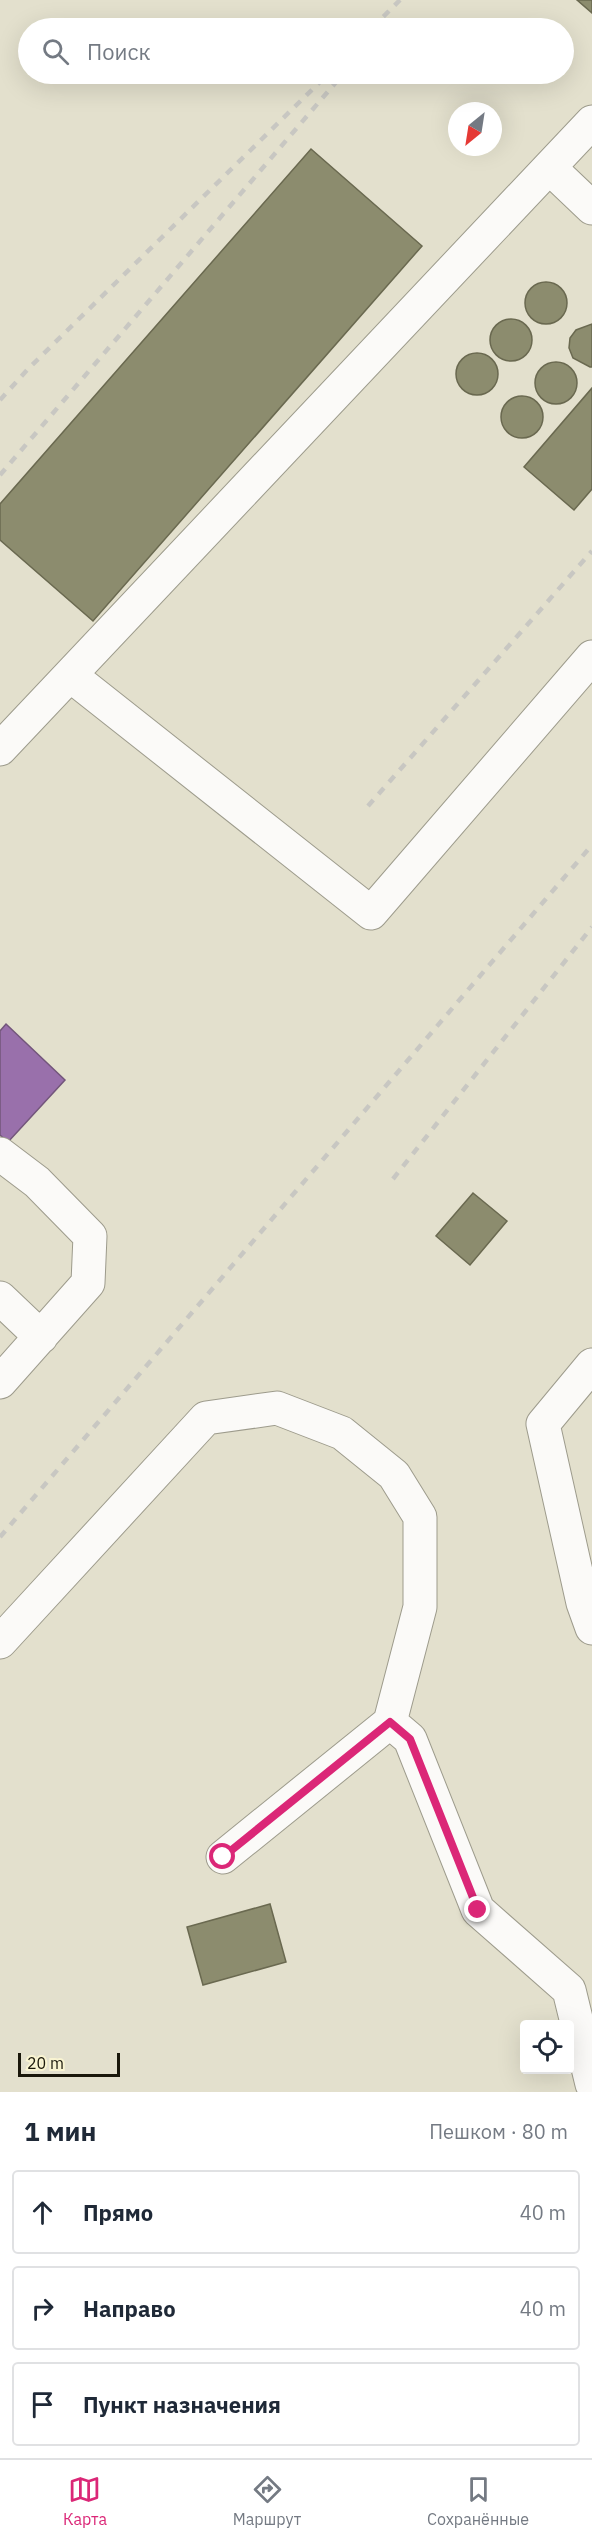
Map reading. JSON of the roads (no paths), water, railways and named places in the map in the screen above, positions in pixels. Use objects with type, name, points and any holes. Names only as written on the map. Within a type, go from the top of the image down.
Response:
[{"type":"lane","points":[[0,749],[551,169],[592,123]]},
{"type":"lane","points":[[551,169],[592,208]]},
{"type":"lane","points":[[70,675],[371,913],[592,657]]},
{"type":"lane","points":[[0,1154],[37,1182],[90,1236],[88,1282],[0,1382]]},
{"type":"lane","points":[[0,1298],[41,1337]]},
{"type":"lane","points":[[592,1365],[543,1424],[583,1603],[592,1628]]},
{"type":"lane","points":[[0,1642],[206,1418],[277,1408],[342,1433],[394,1475],[420,1517],[420,1607],[390,1722],[223,1857]]},
{"type":"lane","points":[[390,1722],[410,1739],[478,1910],[569,1990],[592,2084]]},
{"type":"railway","points":[[382,18],[400,0]]},
{"type":"railway","points":[[0,400],[28,369],[318,84]]},
{"type":"railway","points":[[0,475],[334,84]]},
{"type":"railway","points":[[368,806],[592,551]]},
{"type":"railway","points":[[0,1537],[592,845]]},
{"type":"railway","points":[[393,1179],[592,927]]}]
